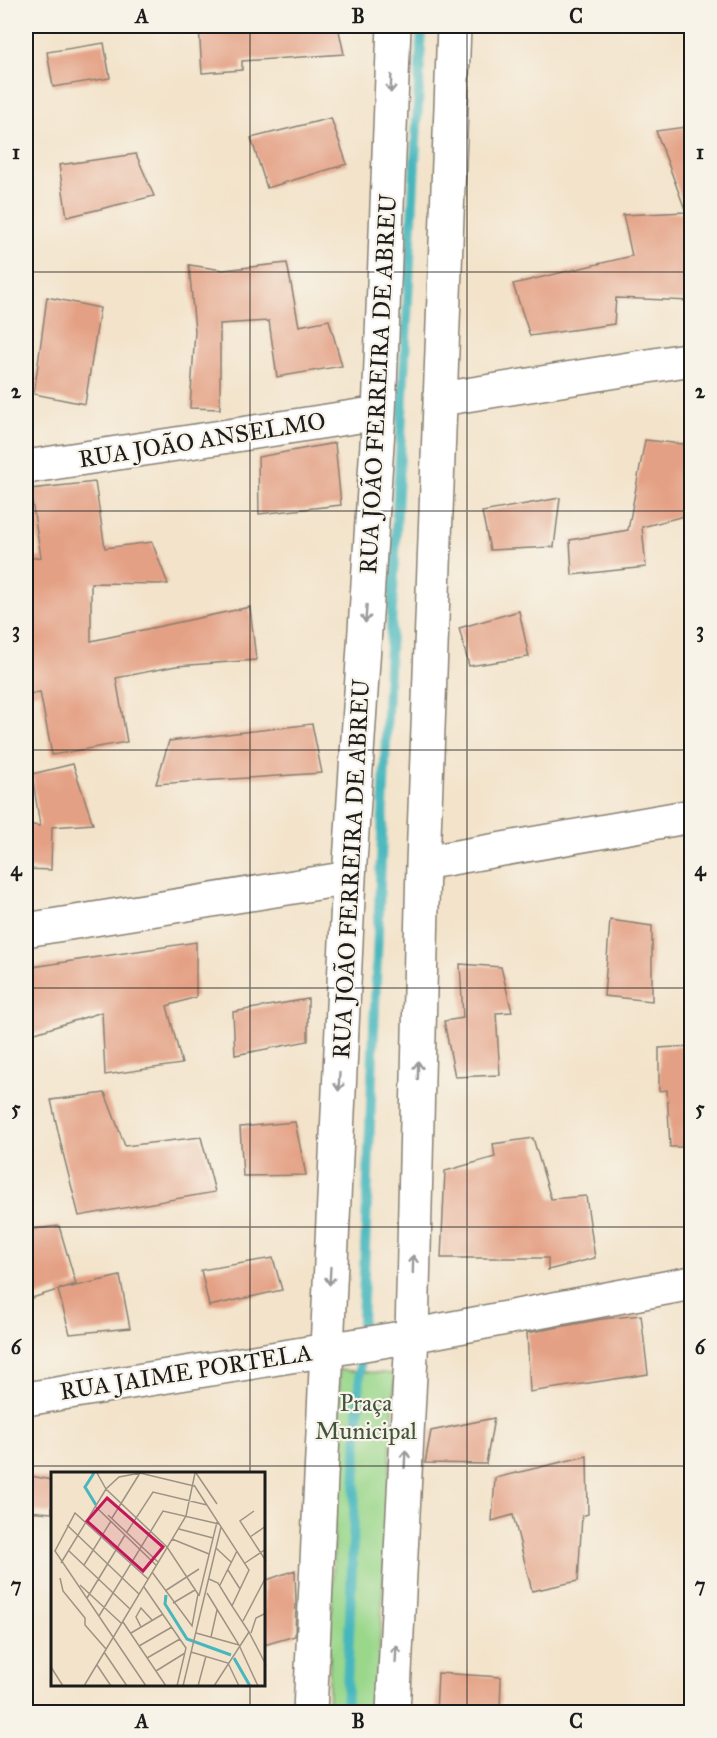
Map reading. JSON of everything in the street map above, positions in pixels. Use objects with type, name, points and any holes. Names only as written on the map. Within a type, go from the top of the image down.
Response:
[{"type":"street","name":"RUA JOÃO FERREIRA DE ABREU","points":[[310,1713],[336,1348],[349,878],[379,413],[394,26]]},
{"type":"street","points":[[393,1713],[404,1337],[454,26]]},
{"type":"street","points":[[441,399],[692,359]]},
{"type":"street","name":"RUA JOÃO ANSELMO","points":[[26,467],[379,413]]},
{"type":"street","points":[[423,863],[692,816]]},
{"type":"street","points":[[26,930],[349,878]]},
{"type":"street","name":"RUA JAIME PORTELA","points":[[26,1399],[404,1337],[692,1283]]},
{"type":"green space","name":"Praça Municipal","points":[[340,1370],[395,1374],[376,1712],[328,1712]]},
{"type":"building","points":[[199,26],[338,26],[344,54],[242,61],[242,70],[202,73]]},
{"type":"building","points":[[104,43],[110,78],[53,87],[47,52]]},
{"type":"building","points":[[331,118],[347,164],[267,188],[251,138]]},
{"type":"building","points":[[692,126],[692,301],[616,298],[614,324],[530,336],[513,284],[632,256],[623,215],[686,212],[656,131]]},
{"type":"building","points":[[136,154],[154,196],[67,217],[59,165]]},
{"type":"building","points":[[287,263],[299,326],[329,320],[342,366],[277,377],[269,321],[220,324],[220,409],[190,408],[195,331],[189,265],[223,270]]},
{"type":"building","points":[[47,297],[100,308],[85,404],[34,394]]},
{"type":"building","points":[[645,440],[692,445],[692,514],[642,527],[646,567],[572,575],[570,540],[628,530]]},
{"type":"building","points":[[335,443],[341,505],[259,514],[258,457]]},
{"type":"building","points":[[95,482],[105,548],[152,542],[168,584],[91,583],[91,641],[250,607],[256,660],[176,666],[116,678],[127,742],[52,755],[40,692],[26,695],[26,559],[41,557],[30,489]]},
{"type":"building","points":[[560,498],[554,547],[490,550],[482,512]]},
{"type":"building","points":[[519,611],[529,657],[469,666],[459,628]]},
{"type":"building","points":[[312,724],[322,773],[156,784],[169,741]]},
{"type":"building","points":[[73,764],[93,824],[52,827],[51,870],[26,869],[26,824],[40,826],[32,774]]},
{"type":"building","points":[[610,920],[652,926],[652,1001],[604,996]]},
{"type":"building","points":[[196,942],[196,997],[167,1006],[182,1064],[105,1075],[102,1012],[26,1036],[26,968]]},
{"type":"building","points":[[460,964],[501,967],[512,1012],[496,1013],[500,1075],[455,1077],[444,1021],[463,1018]]},
{"type":"building","points":[[308,999],[308,1041],[235,1055],[233,1012]]},
{"type":"building","points":[[692,1046],[692,1147],[670,1147],[667,1090],[659,1091],[659,1048]]},
{"type":"building","points":[[105,1093],[125,1146],[201,1137],[215,1192],[79,1216],[51,1100]]},
{"type":"building","points":[[295,1122],[306,1175],[243,1176],[240,1127]]},
{"type":"building","points":[[533,1138],[551,1199],[586,1196],[595,1258],[548,1270],[548,1258],[441,1258],[445,1171],[495,1157],[493,1144]]},
{"type":"building","points":[[59,1226],[76,1284],[26,1300],[26,1230]]},
{"type":"building","points":[[273,1258],[282,1290],[209,1306],[201,1270]]},
{"type":"building","points":[[120,1276],[130,1328],[70,1334],[58,1290]]},
{"type":"building","points":[[641,1315],[648,1374],[530,1392],[527,1333],[602,1319]]},
{"type":"building","points":[[494,1418],[486,1464],[425,1463],[431,1431]]},
{"type":"building","points":[[587,1456],[588,1514],[582,1516],[578,1581],[532,1591],[513,1515],[492,1521],[495,1478]]},
{"type":"building","points":[[26,1475],[51,1480],[51,1513],[26,1511]]},
{"type":"building","points":[[295,1570],[295,1636],[266,1644],[266,1580]]},
{"type":"building","points":[[438,1673],[501,1677],[500,1713],[436,1713]]},
{"type":"waterway","points":[[346,1712],[388,689],[422,26]]}]
